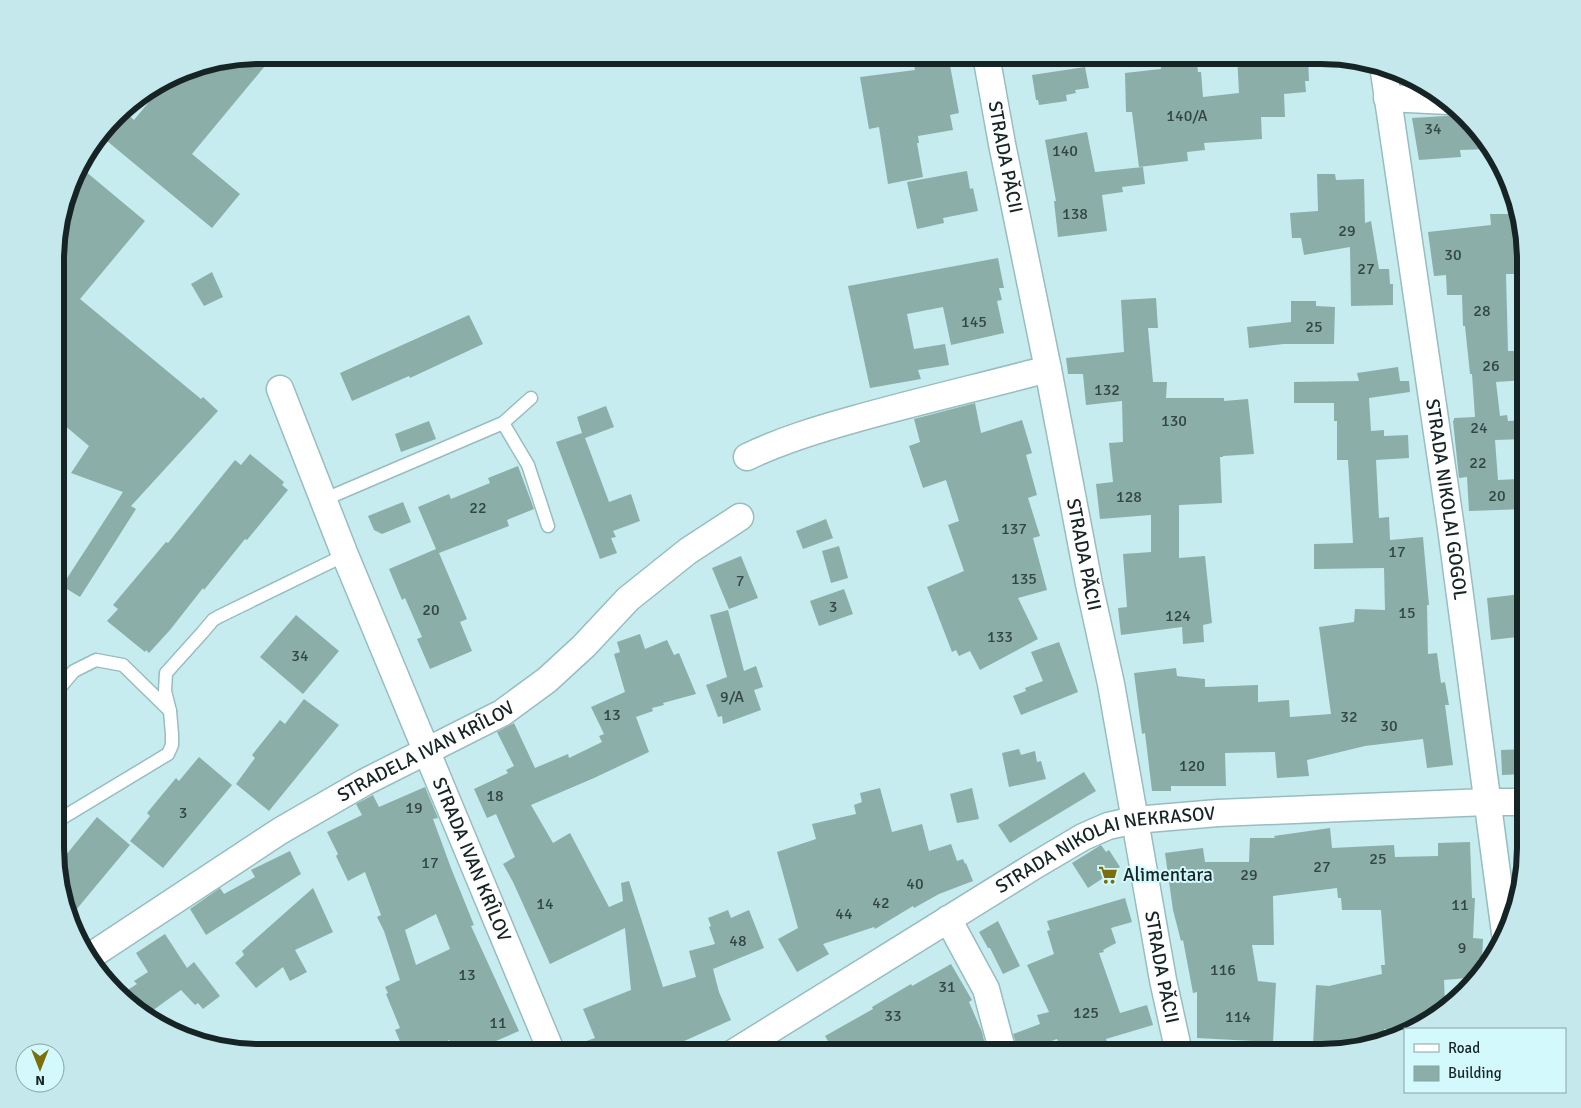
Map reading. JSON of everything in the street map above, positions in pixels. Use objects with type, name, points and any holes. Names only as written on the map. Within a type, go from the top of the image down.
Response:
[{"type":"street","name":"STRADA PĂCII","points":[[988,64],[1002,144],[1111,684],[1163,980],[1177,1044]]},
{"type":"street","name":"STRADA NIKOLAI GOGOL","points":[[1384,74],[1451,528],[1503,920]]},
{"type":"street","points":[[1388,98],[1435,100]]},
{"type":"street","points":[[747,457],[768,446],[846,422],[908,404],[1048,369]]},
{"type":"street","name":"STRADA IVAN KRÎLOV","points":[[280,390],[345,555],[548,1044]]},
{"type":"street","name":"STRADELA IVAN KRÎLOV","points":[[95,954],[280,832],[365,782],[502,713],[547,680],[584,646],[628,599],[688,551],[740,517]]},
{"type":"street","name":"STRADA NIKOLAI NEKRASOV","points":[[747,1044],[948,919],[1084,837],[1108,826],[1135,820],[1218,813],[1517,802]]},
{"type":"street","points":[[948,919],[986,989],[1001,1044]]},
{"type":"lane","points":[[323,500],[503,423],[530,398]]},
{"type":"lane","points":[[503,423],[528,465],[548,526]]},
{"type":"lane","points":[[64,817],[168,754],[172,745],[170,711],[165,691],[166,673],[213,620],[345,555]]},
{"type":"lane","points":[[64,683],[74,671],[96,660],[123,665],[170,711]]},
{"type":"building","points":[[267,64],[192,154],[240,194],[212,228],[105,139],[128,115],[134,120],[155,94],[173,84],[209,70],[234,65]]},
{"type":"building","points":[[914,64],[950,64],[959,113],[950,115],[953,130],[918,136],[919,143],[917,143],[923,177],[888,184],[879,127],[869,129],[860,77],[915,70]]},
{"type":"building","points":[[1161,64],[1197,64],[1198,72],[1201,72],[1203,97],[1239,93],[1237,64],[1308,64],[1309,81],[1305,81],[1306,92],[1284,94],[1285,117],[1261,117],[1262,139],[1204,143],[1205,150],[1187,152],[1188,161],[1139,167],[1132,112],[1126,112],[1125,73],[1161,69]]},
{"type":"building","points":[[1085,67],[1089,88],[1075,90],[1076,93],[1066,95],[1067,101],[1039,105],[1038,100],[1036,100],[1032,75]]},
{"type":"building","points":[[1454,115],[1477,140],[1483,149],[1460,150],[1461,157],[1419,160],[1412,118]]},
{"type":"building","points":[[1087,132],[1095,172],[1143,167],[1145,184],[1122,187],[1123,192],[1102,195],[1107,231],[1058,237],[1054,201],[1056,201],[1045,140]]},
{"type":"building","points":[[85,171],[145,221],[80,299],[218,411],[131,506],[136,509],[80,597],[64,587],[64,583],[123,492],[71,473],[89,446],[64,425],[65,234],[70,209]]},
{"type":"building","points":[[967,171],[970,189],[973,188],[978,211],[943,218],[944,223],[917,229],[907,182]]},
{"type":"building","points":[[1317,174],[1335,174],[1336,180],[1364,179],[1365,223],[1371,221],[1379,269],[1389,269],[1390,284],[1393,284],[1393,305],[1351,306],[1350,247],[1304,255],[1301,238],[1292,238],[1290,213],[1318,211]]},
{"type":"building","points":[[1490,214],[1512,214],[1516,234],[1517,274],[1506,274],[1508,351],[1517,351],[1517,381],[1496,382],[1500,416],[1507,415],[1508,421],[1517,420],[1517,439],[1495,440],[1498,480],[1517,479],[1517,509],[1469,511],[1467,477],[1459,478],[1453,421],[1454,418],[1475,417],[1472,374],[1470,374],[1465,326],[1463,326],[1462,295],[1447,295],[1446,275],[1434,276],[1428,232],[1491,225]]},
{"type":"building","points":[[998,258],[1004,288],[999,288],[1002,300],[997,301],[1004,333],[951,345],[943,307],[907,314],[914,349],[945,344],[949,365],[918,370],[921,379],[870,388],[848,286]]},
{"type":"building","points":[[212,272],[223,297],[204,306],[191,284]]},
{"type":"building","points":[[1156,298],[1158,328],[1148,328],[1153,382],[1167,382],[1166,398],[1224,398],[1224,401],[1248,399],[1254,454],[1220,457],[1222,503],[1179,505],[1179,558],[1205,556],[1212,623],[1203,625],[1204,642],[1183,644],[1182,627],[1121,635],[1118,608],[1127,607],[1123,554],[1151,552],[1151,515],[1100,519],[1096,484],[1113,482],[1109,443],[1123,442],[1122,401],[1086,405],[1083,374],[1068,374],[1066,358],[1124,352],[1121,300]]},
{"type":"building","points":[[1291,301],[1316,301],[1316,306],[1335,307],[1334,344],[1284,344],[1249,348],[1247,327],[1291,322]]},
{"type":"building","points":[[469,315],[483,344],[410,378],[409,376],[352,401],[340,373]]},
{"type":"building","points":[[1398,367],[1400,381],[1409,381],[1410,392],[1369,398],[1371,431],[1384,430],[1384,436],[1408,435],[1409,458],[1376,460],[1379,518],[1389,517],[1390,540],[1423,537],[1429,605],[1427,605],[1428,654],[1437,653],[1441,683],[1445,682],[1449,705],[1445,705],[1453,765],[1427,768],[1423,739],[1365,746],[1307,760],[1309,776],[1277,778],[1275,752],[1225,753],[1226,786],[1171,786],[1171,791],[1152,791],[1145,733],[1142,734],[1134,673],[1176,668],[1177,676],[1205,679],[1205,687],[1258,685],[1258,702],[1289,700],[1290,717],[1331,714],[1319,627],[1354,622],[1355,609],[1385,610],[1384,568],[1314,569],[1314,544],[1353,543],[1348,460],[1337,460],[1337,421],[1334,421],[1334,403],[1294,403],[1294,382],[1359,381],[1357,373]]},
{"type":"building","points":[[975,403],[981,433],[1022,420],[1032,453],[1026,455],[1037,495],[1028,498],[1040,536],[1033,538],[1047,590],[1018,598],[1038,639],[980,670],[970,651],[959,656],[956,650],[952,652],[927,587],[964,571],[948,525],[959,521],[946,480],[923,488],[909,446],[920,442],[914,419]]},
{"type":"building","points":[[606,406],[614,427],[585,438],[609,502],[631,494],[640,521],[613,531],[616,537],[611,538],[617,553],[600,559],[556,442],[582,433],[577,417]]},
{"type":"building","points":[[429,421],[436,439],[401,452],[395,434]]},
{"type":"building","points":[[250,454],[284,482],[282,485],[288,490],[204,590],[203,588],[170,630],[149,653],[146,650],[145,652],[107,621],[118,609],[113,605],[166,542],[168,543],[235,460],[241,465]]},
{"type":"building","points":[[518,466],[534,509],[507,520],[509,526],[439,553],[467,619],[460,622],[472,651],[430,669],[417,639],[422,637],[405,598],[402,600],[389,569],[436,549],[418,507],[449,494],[451,499],[490,483],[488,478]]},
{"type":"building","points":[[403,502],[411,522],[382,534],[374,530],[368,516]]},
{"type":"building","points":[[826,519],[833,538],[803,549],[796,531]]},
{"type":"building","points":[[839,546],[848,578],[831,583],[822,551]]},
{"type":"building","points":[[741,556],[758,598],[729,609],[712,568]]},
{"type":"building","points":[[844,589],[853,614],[819,626],[810,601]]},
{"type":"building","points":[[1517,595],[1517,637],[1491,640],[1487,598]]},
{"type":"building","points":[[728,610],[744,671],[756,666],[763,687],[754,690],[761,710],[723,724],[722,716],[718,717],[706,685],[727,677],[710,615]]},
{"type":"building","points":[[296,615],[339,651],[303,694],[260,657]]},
{"type":"building","points":[[640,634],[645,649],[667,640],[674,655],[679,653],[696,694],[663,703],[664,705],[652,708],[653,711],[636,717],[649,752],[531,805],[553,843],[570,833],[609,907],[623,901],[621,883],[629,881],[663,987],[696,977],[689,951],[715,944],[708,918],[728,910],[731,918],[749,910],[764,948],[713,969],[719,992],[731,1020],[679,1044],[578,1044],[595,1038],[583,1009],[631,990],[625,928],[550,964],[503,864],[515,857],[496,814],[487,818],[474,789],[508,773],[506,770],[514,766],[497,732],[514,723],[535,768],[568,754],[569,758],[602,742],[599,736],[604,734],[591,707],[625,692],[614,654],[620,652],[617,642]]},
{"type":"building","points":[[1059,642],[1078,692],[1021,715],[1013,696],[1026,691],[1025,688],[1043,681],[1031,652]]},
{"type":"building","points":[[304,699],[339,725],[269,811],[236,784],[255,758],[252,755],[280,720],[285,724]]},
{"type":"building","points":[[1019,749],[1021,755],[1035,751],[1037,762],[1041,761],[1046,779],[1009,787],[1002,753]]},
{"type":"building","points":[[1517,749],[1517,774],[1502,775],[1501,750]]},
{"type":"building","points":[[199,757],[232,785],[163,868],[130,841],[150,816],[147,813],[176,778],[179,781]]},
{"type":"building","points":[[1084,772],[1096,791],[1010,843],[998,825]]},
{"type":"building","points":[[425,787],[438,818],[433,819],[474,925],[471,926],[519,1031],[489,1044],[451,1044],[449,1040],[442,1044],[401,1044],[395,1030],[400,1028],[385,987],[400,980],[384,931],[377,917],[381,915],[365,872],[348,881],[327,832],[362,815],[356,804],[373,795],[379,807]],"holes":[[[436,914],[450,949],[416,965],[405,930]]]},
{"type":"building","points":[[880,788],[892,832],[922,824],[929,851],[951,844],[957,861],[963,859],[973,881],[939,894],[914,908],[913,906],[875,929],[874,927],[823,944],[829,954],[797,972],[778,939],[798,928],[777,852],[816,839],[812,824],[856,814],[854,805],[862,802],[860,793]]},
{"type":"building","points":[[972,788],[979,819],[957,823],[950,794]]},
{"type":"building","points":[[97,817],[130,845],[74,912],[65,874],[64,857]]},
{"type":"building","points":[[1330,828],[1332,848],[1394,845],[1395,857],[1438,856],[1438,843],[1470,842],[1472,898],[1475,898],[1473,938],[1483,939],[1482,959],[1478,959],[1477,968],[1468,978],[1444,980],[1445,1001],[1408,1024],[1396,1029],[1384,1029],[1385,1034],[1372,1038],[1347,1043],[1313,1044],[1316,985],[1329,986],[1382,974],[1381,965],[1385,965],[1381,910],[1342,910],[1341,898],[1338,898],[1337,888],[1273,896],[1274,945],[1252,945],[1258,981],[1276,983],[1273,1042],[1197,1038],[1197,992],[1193,993],[1183,940],[1181,941],[1173,910],[1165,853],[1203,848],[1205,862],[1249,862],[1250,838],[1275,838],[1274,836]]},
{"type":"building","points":[[1101,845],[1106,852],[1109,850],[1120,867],[1088,888],[1072,863]]},
{"type":"building","points":[[290,851],[301,874],[206,935],[190,909],[220,888],[224,894],[255,877],[251,870]]},
{"type":"building","points":[[313,888],[333,932],[295,950],[307,972],[290,981],[283,967],[256,988],[235,963],[244,955],[242,951]]},
{"type":"building","points":[[1125,898],[1132,922],[1111,928],[1116,943],[1103,950],[1104,952],[1099,953],[1120,1013],[1147,1005],[1153,1025],[1106,1039],[1108,1044],[1059,1044],[1057,1039],[1043,1044],[1016,1044],[1013,1034],[1040,1024],[1037,1015],[1049,1012],[1027,965],[1054,954],[1047,931],[1050,930],[1047,921]]},
{"type":"building","points":[[998,921],[1020,966],[1003,974],[990,948],[988,948],[979,932]]},
{"type":"building","points":[[165,934],[187,968],[194,962],[220,996],[203,1009],[198,1003],[195,1005],[181,990],[151,1011],[126,991],[137,984],[134,981],[148,972],[136,953]]},
{"type":"building","points":[[951,964],[972,1000],[969,1002],[982,1032],[985,1044],[830,1044],[825,1036],[873,1009],[872,1007],[911,984],[912,986]]},
{"type":"place","name":"Alimentara","points":[[1108,875]]}]
